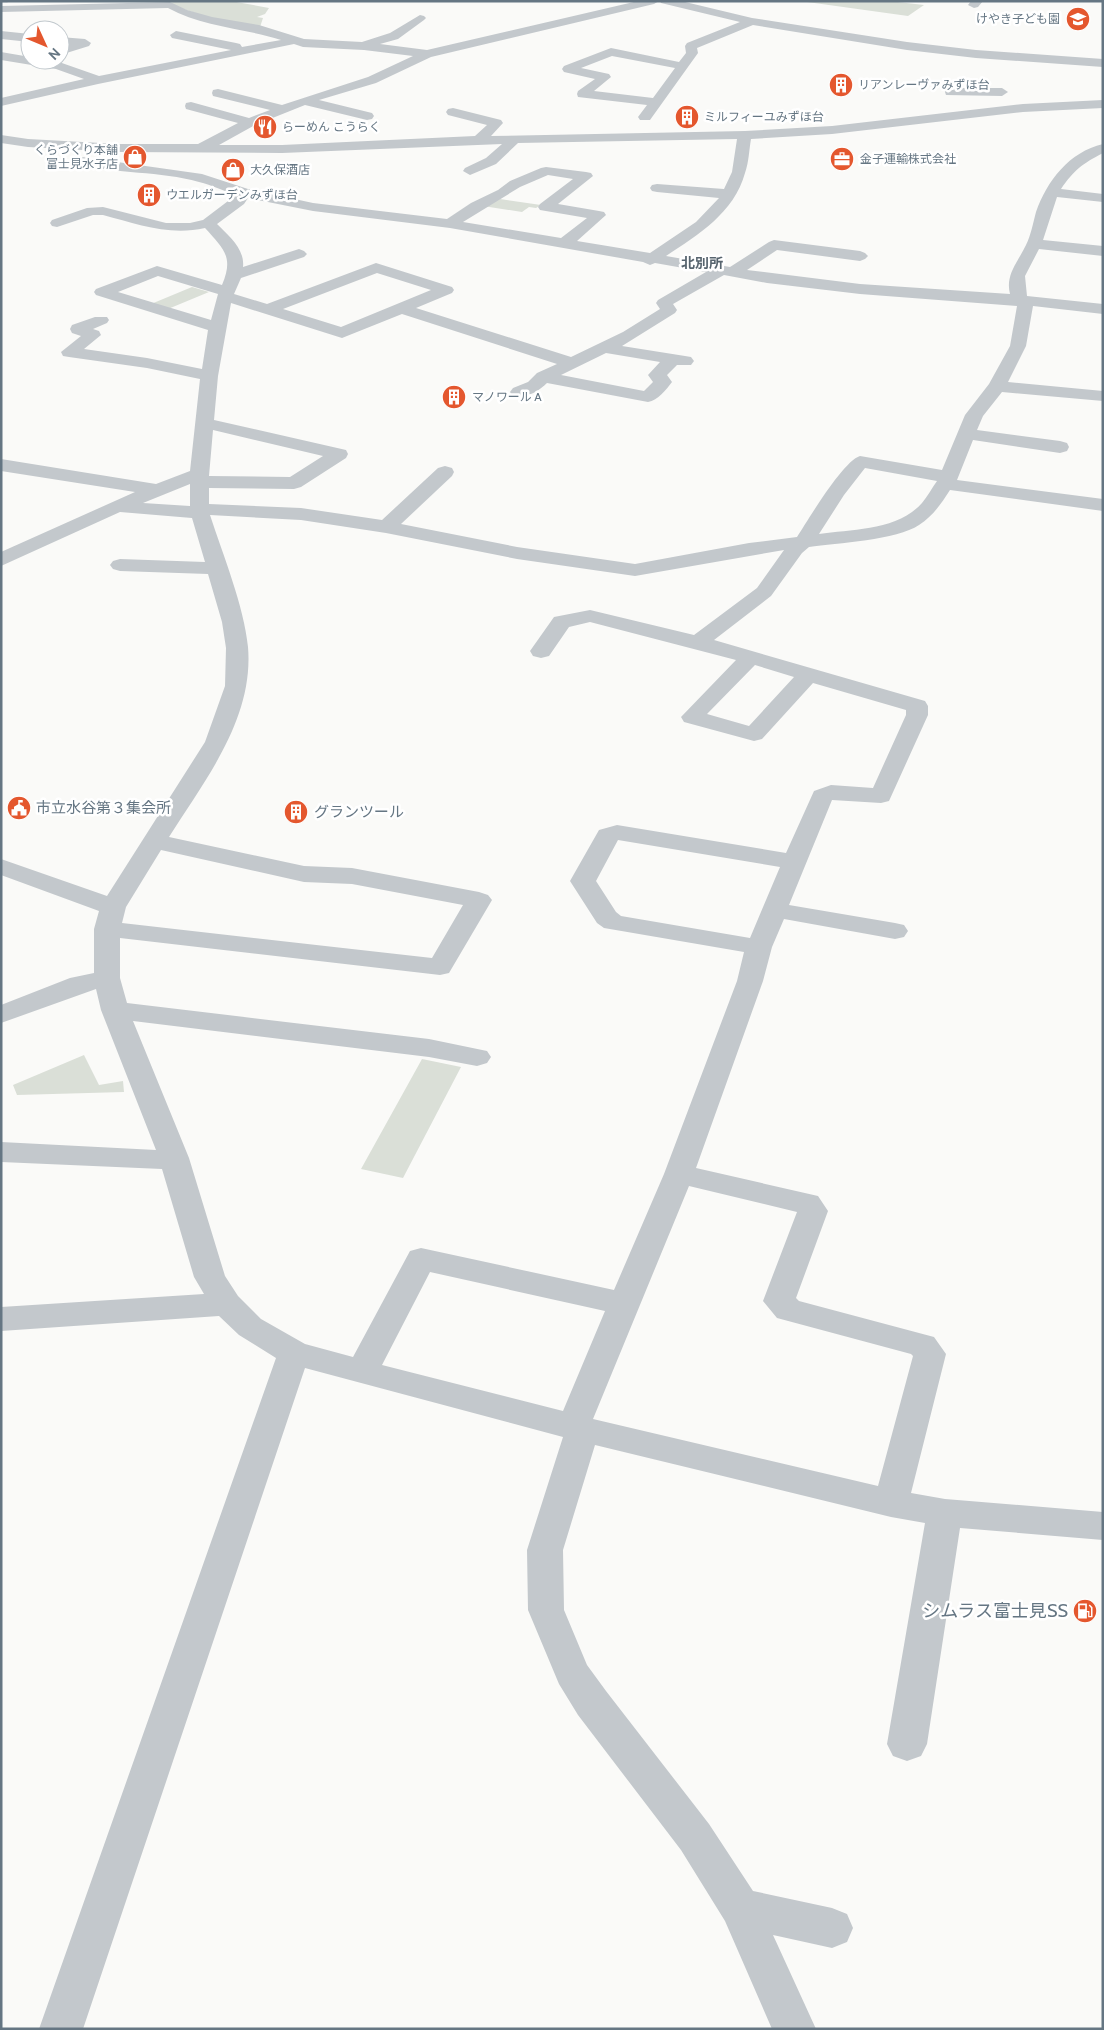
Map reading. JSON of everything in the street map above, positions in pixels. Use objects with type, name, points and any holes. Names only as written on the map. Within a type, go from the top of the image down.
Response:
[{"type":"street","points":[[167,172],[198,149],[250,122],[304,101],[372,80],[428,54],[654,1]]},
{"type":"street","points":[[665,1],[752,21],[940,50],[1103,63]]},
{"type":"street","points":[[1,10],[170,5],[183,12],[210,20],[259,29],[292,41],[364,46],[428,54]]},
{"type":"street","points":[[730,16],[754,7]]},
{"type":"street","points":[[364,46],[394,36],[420,18]]},
{"type":"street","points":[[626,137],[657,102],[683,66],[692,53],[691,46],[752,21]]},
{"type":"street","points":[[811,30],[828,22]]},
{"type":"street","points":[[2,35],[20,37]]},
{"type":"street","points":[[176,35],[249,49]]},
{"type":"street","points":[[1,102],[98,80],[292,41]]},
{"type":"street","points":[[70,42],[85,43],[70,48]]},
{"type":"street","points":[[657,102],[583,94],[605,77],[568,69],[611,52],[683,66]]},
{"type":"street","points":[[1,56],[20,58]]},
{"type":"street","points":[[70,70],[98,80]]},
{"type":"street","points":[[982,112],[955,97],[950,88],[998,88],[1023,108]]},
{"type":"street","points":[[218,93],[282,109]]},
{"type":"street","points":[[304,101],[367,116]]},
{"type":"street","points":[[1,139],[28,143],[119,148],[347,148],[480,140],[746,135],[832,130],[1023,108],[1103,104]]},
{"type":"street","points":[[191,106],[250,122]]},
{"type":"street","points":[[453,112],[496,123],[480,140]]},
{"type":"street","points":[[650,260],[710,219],[738,176],[736,154],[746,135]]},
{"type":"street","points":[[470,171],[492,161],[515,139]]},
{"type":"street","points":[[28,143],[42,150],[80,160],[128,169],[167,172],[202,178],[244,193],[313,207],[450,224],[726,272],[860,288],[1021,300],[1103,309]]},
{"type":"street","points":[[117,506],[301,514],[386,527],[517,553],[635,570],[649,569],[726,553],[884,531],[910,522],[928,508],[947,480],[968,434],[974,415],[997,386],[1018,346],[1025,306],[1017,293],[1017,276],[1034,244],[1052,192],[1073,165],[1103,148]]},
{"type":"street","points":[[450,224],[476,206],[503,194],[515,184],[546,171],[586,176],[545,207],[599,215],[564,244]]},
{"type":"street","points":[[657,188],[728,194]]},
{"type":"street","points":[[1052,192],[1103,198]]},
{"type":"street","points":[[57,223],[92,211],[103,211],[166,228],[190,227],[208,223],[239,201],[244,193]]},
{"type":"street","points":[[208,223],[229,245],[236,259],[234,275],[226,294],[217,327],[209,376],[200,478],[200,511],[233,622],[237,648],[236,686],[217,742],[153,841],[110,918],[107,978],[115,1010],[174,1158],[210,1277],[227,1304],[250,1327],[294,1353],[578,1428],[891,1503],[945,1513],[1103,1526]]},
{"type":"street","points":[[1034,244],[1103,252]]},
{"type":"street","points":[[519,392],[534,386],[543,377],[629,336],[669,310],[664,303],[774,245],[860,256]]},
{"type":"street","points":[[234,275],[299,254]]},
{"type":"street","points":[[217,327],[102,292],[157,271],[269,309],[342,333],[446,290],[376,268],[269,309]]},
{"type":"street","points":[[402,308],[572,363]]},
{"type":"street","points":[[101,320],[78,329],[93,335],[70,352],[148,363],[209,376]]},
{"type":"street","points":[[543,377],[648,397],[663,382],[657,375],[679,360],[605,348]]},
{"type":"street","points":[[997,386],[1103,396]]},
{"type":"street","points":[[1,560],[117,506],[158,490],[200,478],[294,483],[339,454],[205,423]]},
{"type":"street","points":[[968,434],[1060,447]]},
{"type":"street","points":[[705,644],[704,638],[764,592],[804,541],[836,492],[860,462],[947,480],[1103,505]]},
{"type":"street","points":[[1,465],[158,490]]},
{"type":"street","points":[[386,527],[445,472]]},
{"type":"street","points":[[726,553],[742,531]]},
{"type":"street","points":[[120,565],[217,568]]},
{"type":"street","points":[[541,651],[562,622],[590,616],[705,644],[917,706],[917,716],[881,796],[831,792],[822,796],[759,947],[750,981],[679,1174],[624,1304],[578,1428],[545,1550],[546,1610],[572,1673],[592,1703],[695,1837],[740,1908],[794,2029]]},
{"type":"street","points":[[750,658],[692,717],[754,734],[809,674]]},
{"type":"street","points":[[759,947],[613,922],[606,917],[583,881],[608,835],[617,832],[794,862]]},
{"type":"street","points":[[2,868],[110,918],[440,967],[478,900],[352,876],[304,874],[153,841]]},
{"type":"street","points":[[774,910],[896,931]]},
{"type":"street","points":[[1,1015],[80,984],[107,978]]},
{"type":"street","points":[[115,1010],[429,1048],[477,1057]]},
{"type":"street","points":[[1,1152],[153,1160],[174,1158]]},
{"type":"street","points":[[679,1174],[807,1203],[813,1211],[779,1301],[788,1310],[922,1345],[930,1354],[891,1503]]},
{"type":"street","points":[[362,1372],[422,1259],[624,1304]]},
{"type":"street","points":[[1,1319],[227,1304]]},
{"type":"street","points":[[61,2029],[294,1353]]},
{"type":"street","points":[[907,1744],[945,1513]]},
{"type":"street","points":[[740,1908],[832,1928]]},
{"type":"shaded area","points":[[231,1],[269,8],[265,14],[257,17],[263,18],[260,27],[220,21],[165,3]]},
{"type":"shaded area","points":[[800,1],[889,1],[924,5],[908,16]]},
{"type":"shaded area","points":[[500,199],[541,205],[536,208],[529,207],[522,212],[483,206]]},
{"type":"shaded area","points":[[192,287],[209,292],[168,309],[151,304]]},
{"type":"shaded area","points":[[84,1055],[99,1085],[123,1081],[124,1092],[17,1095],[13,1085]]},
{"type":"shaded area","points":[[422,1059],[461,1067],[403,1178],[361,1169]]},
{"type":"railway","points":[[1,1],[7,1]]},
{"type":"place","name":"けやき子ども園","points":[[1078,19]]},
{"type":"place","name":"リアンレーヴァみずほ台","points":[[841,85]]},
{"type":"place","name":"ミルフィーユみずほ台","points":[[687,117]]},
{"type":"place","name":"らーめん こうらく","points":[[265,127]]},
{"type":"place","name":"くらづくり本舗 富士見水子店","points":[[135,157]]},
{"type":"place","name":"金子運輸株式会社","points":[[842,159]]},
{"type":"place","name":"大久保酒店","points":[[233,170]]},
{"type":"place","name":"ウエルガーデンみずほ台","points":[[149,195]]},
{"type":"place","name":"マノワール A","points":[[454,397]]},
{"type":"place","name":"市立水谷第３集会所","points":[[19,808]]},
{"type":"place","name":"グランツール","points":[[296,812]]},
{"type":"place","name":"シムラス富士見SS","points":[[1085,1611]]},
{"type":"district","name":"北別所","points":[[702,263]]}]
